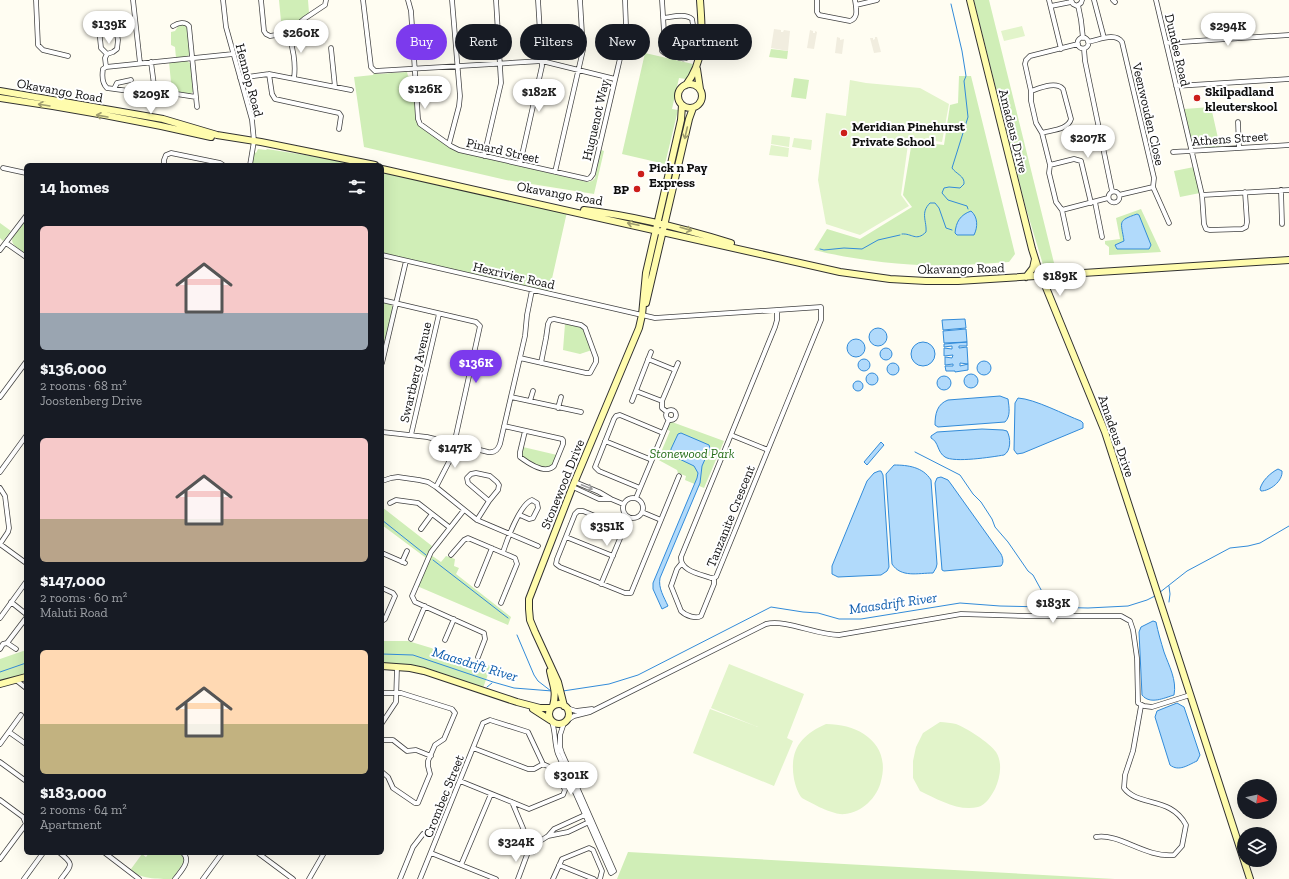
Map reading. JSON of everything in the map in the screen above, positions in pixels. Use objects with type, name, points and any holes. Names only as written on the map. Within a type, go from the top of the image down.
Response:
[{"type":"street","points":[[36,0],[37,42],[39,47],[43,50],[68,56]]},
{"type":"street","points":[[132,0],[140,63]]},
{"type":"street","name":"Hennop Road","points":[[223,0],[225,24],[252,120],[254,143],[250,163]]},
{"type":"street","points":[[261,0],[265,34],[270,36],[288,33],[311,14],[325,6],[326,0]]},
{"type":"street","points":[[363,0],[373,70],[378,72],[542,61],[615,79]]},
{"type":"street","name":"Pinard Street","points":[[408,0],[411,11],[418,121],[421,125],[459,150],[587,179],[593,174]]},
{"type":"street","points":[[449,144],[459,102],[458,67],[452,0]]},
{"type":"street","points":[[484,156],[500,90],[496,0]]},
{"type":"street","points":[[520,164],[542,66],[538,0]]},
{"type":"street","points":[[555,172],[583,50],[580,0]]},
{"type":"street","name":"Huguenot Way","points":[[593,174],[626,33],[625,0]]},
{"type":"street","points":[[662,0],[663,18],[664,32],[662,51],[665,54],[684,59],[687,58],[690,54],[694,38],[692,19],[686,16],[663,18]]},
{"type":"street","points":[[697,67],[686,85],[680,90],[678,98],[685,107],[693,108],[700,104],[703,97],[698,81],[697,67],[702,42],[700,0]]},
{"type":"street","points":[[817,0],[818,14],[822,17],[851,21],[856,16],[855,0]]},
{"type":"street","points":[[856,5],[877,0]]},
{"type":"street","name":"Amadeus Drive","points":[[970,0],[1035,258],[1041,276],[1100,418],[1250,879]]},
{"type":"street","points":[[1049,0],[1062,48]]},
{"type":"street","points":[[1078,5],[1081,4],[1082,0]]},
{"type":"street","points":[[1094,0],[1104,38]]},
{"type":"street","name":"Dundee Road","points":[[1156,0],[1202,195],[1204,224],[1206,229],[1234,229],[1247,226],[1245,192]]},
{"type":"street","points":[[1051,6],[1071,1],[1074,5],[1078,5]]},
{"type":"street","points":[[1078,5],[1083,38],[1088,42],[1088,47],[1084,49]]},
{"type":"street","points":[[173,26],[182,23],[188,25],[197,107]]},
{"type":"street","points":[[106,54],[114,52],[117,49],[118,40],[116,28]]},
{"type":"street","points":[[99,29],[101,48],[106,54],[106,67],[103,69],[104,85],[107,88],[129,91]]},
{"type":"street","points":[[288,33],[291,40],[294,78]]},
{"type":"street","points":[[1166,42],[1289,34]]},
{"type":"street","name":"Veenwouden Close","points":[[1088,42],[1114,36],[1119,38],[1122,42],[1154,178],[1153,187],[1169,223]]},
{"type":"street","points":[[1068,238],[1062,210],[1056,202],[1049,173],[1050,165],[1042,133],[1036,123],[1030,101],[1031,91],[1025,67],[1026,60],[1030,56],[1078,44],[1079,40],[1083,38]]},
{"type":"street","points":[[1078,44],[1080,48],[1084,49]]},
{"type":"street","points":[[331,48],[335,87]]},
{"type":"street","points":[[1084,49],[1085,61],[1112,191],[1108,198]]},
{"type":"street","points":[[106,67],[233,54]]},
{"type":"street","points":[[151,62],[154,85],[157,91],[196,97]]},
{"type":"street","points":[[269,74],[272,94],[275,99],[339,113],[342,116],[339,128]]},
{"type":"street","points":[[240,78],[269,74],[351,90]]},
{"type":"street","points":[[1176,86],[1289,79]]},
{"type":"street","points":[[114,89],[117,83],[131,80]]},
{"type":"street","points":[[686,85],[694,85],[701,90]]},
{"type":"street","points":[[1031,91],[1056,85],[1061,86],[1071,119],[1070,123],[1066,127],[1042,133]]},
{"type":"street","name":"Okavango Road","points":[[0,91],[163,120],[217,135],[355,163]]},
{"type":"street","name":"Okavango Road","points":[[0,98],[67,108],[162,126],[218,139],[254,143],[364,163]]},
{"type":"street","name":"Stonewood Drive","points":[[642,315],[646,273],[681,120],[682,105]]},
{"type":"street","name":"Stonewood Drive","points":[[565,707],[558,695],[557,686],[530,620],[529,599],[646,305],[689,119],[693,108]]},
{"type":"street","points":[[1238,122],[1240,148]]},
{"type":"street","name":"Athens Street","points":[[1172,152],[1289,145]]},
{"type":"street","points":[[164,163],[166,154],[171,153],[220,163]]},
{"type":"street","points":[[1050,165],[1074,159],[1081,161],[1102,237]]},
{"type":"street","points":[[3,168],[24,173]]},
{"type":"street","name":"Okavango Road","points":[[384,168],[576,210],[625,215],[657,222],[686,229],[755,252]]},
{"type":"street","name":"Okavango Road","points":[[384,168],[840,272],[890,279],[934,281],[1026,277],[1289,260]]},
{"type":"street","points":[[1119,195],[1153,187]]},
{"type":"street","points":[[1280,190],[1282,224]]},
{"type":"street","points":[[1202,195],[1289,190]]},
{"type":"street","points":[[1112,191],[1117,192],[1119,195]]},
{"type":"street","points":[[1108,198],[1111,202],[1115,202],[1119,198],[1119,195]]},
{"type":"street","points":[[1062,210],[1108,198]]},
{"type":"street","points":[[0,250],[24,219]]},
{"type":"street","points":[[6,243],[24,256]]},
{"type":"street","name":"Hexrivier Road","points":[[384,256],[656,318],[820,307]]},
{"type":"street","points":[[1026,277],[1033,268],[1035,258]]},
{"type":"street","points":[[384,346],[406,261]]},
{"type":"street","points":[[384,432],[411,435],[488,452],[497,450],[525,336],[532,290]]},
{"type":"street","points":[[384,300],[480,324],[451,458],[436,487]]},
{"type":"street","name":"Tanzanite Crescent","points":[[682,564],[687,569],[711,578],[716,577],[821,320],[820,307]]},
{"type":"street","points":[[714,578],[714,584],[701,616],[695,617],[684,614],[671,586],[677,569],[682,564],[681,557],[775,327],[777,310]]},
{"type":"street","name":"Swartberg Avenue","points":[[411,435],[439,314]]},
{"type":"street","points":[[520,358],[541,363],[586,373],[591,372],[596,362],[596,358],[585,328],[581,325],[554,319],[550,320],[541,363]]},
{"type":"street","points":[[632,401],[651,352]]},
{"type":"street","points":[[648,359],[674,370]]},
{"type":"street","points":[[667,412],[662,408],[662,401],[678,363]]},
{"type":"street","points":[[1,395],[24,365]]},
{"type":"street","points":[[530,401],[533,391]]},
{"type":"street","points":[[636,391],[662,401]]},
{"type":"street","points":[[511,397],[581,412]]},
{"type":"street","points":[[558,408],[561,397]]},
{"type":"street","points":[[636,498],[669,419],[673,419],[675,416],[675,413],[671,410],[667,412]]},
{"type":"street","points":[[667,412],[666,417],[669,419]]},
{"type":"street","points":[[640,488],[596,470],[595,464],[614,419],[618,415],[663,432]]},
{"type":"street","points":[[504,426],[525,431],[563,441],[552,469],[547,470],[532,466],[520,457],[525,431]]},
{"type":"street","points":[[731,435],[768,450]]},
{"type":"street","points":[[0,472],[24,439]]},
{"type":"street","points":[[605,441],[652,460]]},
{"type":"street","points":[[477,520],[499,487],[498,483],[489,476],[476,473],[471,474],[467,480],[469,485],[489,501]]},
{"type":"street","points":[[624,528],[580,510],[575,514],[556,560],[557,565],[626,594],[631,593],[679,476]]},
{"type":"street","points":[[384,480],[398,477],[422,480],[436,487],[477,520],[538,546]]},
{"type":"street","points":[[574,485],[599,499],[612,499],[623,504]]},
{"type":"street","points":[[0,488],[5,496],[9,528],[0,544],[24,562]]},
{"type":"street","points":[[628,498],[636,498],[642,504],[642,512],[637,517],[629,517],[623,512],[623,504],[628,498]]},
{"type":"street","points":[[390,503],[396,500],[414,502],[421,505],[449,527]]},
{"type":"street","points":[[503,552],[509,534],[520,515],[529,501],[532,500],[537,503],[538,508],[533,518],[529,519],[520,515]]},
{"type":"street","points":[[464,510],[449,527],[431,552],[412,593],[412,598],[414,601],[484,633],[485,639],[478,657]]},
{"type":"street","points":[[642,512],[661,520]]},
{"type":"street","points":[[421,529],[432,514]]},
{"type":"street","points":[[601,584],[629,517]]},
{"type":"street","points":[[566,537],[613,556]]},
{"type":"street","points":[[451,555],[466,538],[515,558],[517,564],[501,603]]},
{"type":"street","points":[[477,585],[492,548]]},
{"type":"street","points":[[384,554],[403,563],[407,551]]},
{"type":"street","points":[[0,618],[24,585]]},
{"type":"street","points":[[384,589],[394,593],[395,596],[384,620]]},
{"type":"street","points":[[11,602],[24,612]]},
{"type":"street","points":[[411,639],[425,606]]},
{"type":"street","points":[[517,702],[539,712],[551,721],[558,724],[565,722],[574,716],[590,712],[760,626],[773,623],[784,624],[821,633],[839,635],[961,614],[1121,616],[1130,622],[1133,630],[1137,658],[1137,701],[1141,706],[1152,707],[1190,695]]},
{"type":"street","points":[[445,640],[454,619]]},
{"type":"street","points":[[0,649],[3,644],[7,643],[24,621]]},
{"type":"street","points":[[7,643],[16,649]]},
{"type":"street","points":[[384,666],[424,671],[517,702],[540,708],[552,707],[558,704],[576,711],[598,708]]},
{"type":"street","points":[[384,720],[396,703],[397,667]]},
{"type":"street","points":[[0,684],[24,678]]},
{"type":"street","points":[[16,680],[24,686]]},
{"type":"street","points":[[384,693],[397,693],[454,710],[454,715],[444,739],[435,745],[428,764],[430,774],[417,803],[393,788],[388,777],[384,774]]},
{"type":"street","name":"Stonewood Drive","points":[[552,707],[558,695]]},
{"type":"street","points":[[1096,837],[1113,837],[1146,852],[1167,856],[1174,855],[1182,846],[1186,826],[1183,820],[1173,810],[1155,802],[1133,796],[1124,788],[1125,775],[1133,751],[1141,706]]},
{"type":"street","points":[[552,707],[548,714],[556,732],[556,748],[558,754],[614,871],[611,873],[590,822]]},
{"type":"street","points":[[565,707],[568,715],[561,730],[560,747],[586,814]]},
{"type":"street","points":[[0,744],[21,715]]},
{"type":"street","name":"Crombec Street","points":[[420,879],[485,722],[490,720],[528,732],[543,764]]},
{"type":"street","points":[[9,732],[24,743]]},
{"type":"street","points":[[384,740],[391,739],[407,751],[418,750],[431,756]]},
{"type":"street","points":[[460,781],[530,809],[563,795],[564,789],[556,770],[543,764],[534,770],[528,770],[473,748]]},
{"type":"street","points":[[0,762],[24,780]]},
{"type":"street","points":[[462,865],[490,794]]},
{"type":"street","points":[[0,800],[22,816],[24,819]]},
{"type":"street","points":[[512,802],[528,840]]},
{"type":"street","points":[[537,843],[548,836],[554,829],[586,814]]},
{"type":"street","points":[[548,836],[568,832],[590,822]]},
{"type":"street","points":[[0,859],[24,828]]},
{"type":"street","points":[[400,879],[413,847],[423,834]]},
{"type":"street","points":[[528,840],[532,840],[537,843]]},
{"type":"street","points":[[528,840],[525,845],[528,852]]},
{"type":"street","points":[[528,852],[533,852],[536,850],[538,846],[537,843]]},
{"type":"street","points":[[553,879],[563,858],[589,848],[593,850],[602,870],[600,879]]},
{"type":"street","points":[[518,879],[528,852]]},
{"type":"street","points":[[431,853],[490,878],[496,879]]},
{"type":"street","points":[[24,879],[42,855]]},
{"type":"street","points":[[61,879],[69,868],[70,863],[69,860],[63,855]]},
{"type":"street","points":[[108,855],[139,879]]},
{"type":"street","points":[[175,879],[187,862],[184,855]]},
{"type":"street","points":[[203,879],[221,855]]},
{"type":"street","points":[[261,855],[293,879]]},
{"type":"street","points":[[309,879],[323,855]]},
{"type":"street","points":[[559,865],[594,879]]},
{"type":"green space","points":[[279,0],[308,0],[309,13],[288,30],[282,32]]},
{"type":"green space","points":[[974,0],[989,0],[1056,271],[1049,271],[1044,268],[1026,208]]},
{"type":"green space","points":[[179,25],[184,25],[187,28],[190,54],[186,57],[176,58],[175,47],[171,45],[171,32],[175,31]]},
{"type":"green space","points":[[1022,26],[1025,36],[1004,41],[1001,31]]},
{"type":"green space","points":[[771,49],[788,51],[787,59],[769,57]]},
{"type":"green space","points":[[650,54],[658,56],[658,60],[676,60],[693,64],[690,74],[686,79],[679,78],[672,109],[678,110],[665,164],[622,154],[643,60],[650,60]]},
{"type":"green space","points":[[187,61],[191,64],[193,92],[190,94],[172,92],[169,62]]},
{"type":"green space","points":[[407,72],[408,76],[413,76],[417,123],[456,151],[587,182],[592,181],[595,178],[601,150],[604,151],[594,194],[506,180],[364,147],[354,77],[373,75],[374,73]]},
{"type":"green space","points":[[959,76],[971,76],[1015,254],[1009,262],[958,265],[900,264],[864,260],[814,250],[827,229],[860,239],[912,207],[903,195],[912,141],[944,145],[950,105],[958,103]]},
{"type":"green space","points":[[794,78],[809,80],[806,99],[791,97]]},
{"type":"green space","points":[[850,80],[920,88],[949,104],[942,142],[909,137],[901,195],[909,206],[860,235],[826,224],[818,180],[826,113],[846,116]]},
{"type":"green space","points":[[1211,107],[1220,147],[1196,147],[1192,143],[1184,109]]},
{"type":"green space","points":[[772,135],[790,137],[789,147],[771,144]]},
{"type":"green space","points":[[794,138],[812,140],[811,150],[792,147]]},
{"type":"green space","points":[[771,145],[789,148],[788,157],[769,155]]},
{"type":"green space","points":[[258,149],[267,149],[346,163],[251,163],[254,152],[256,153]]},
{"type":"green space","points":[[1194,167],[1200,193],[1180,197],[1174,171]]},
{"type":"green space","points":[[384,171],[567,212],[549,292],[384,253]]},
{"type":"green space","points":[[1141,209],[1161,252],[1109,255],[1109,247],[1105,244],[1105,241],[1120,239],[1116,218]]},
{"type":"green space","points":[[0,223],[11,231],[3,241],[0,238]]},
{"type":"green space","points":[[24,223],[24,253],[13,243],[12,240],[15,233]]},
{"type":"green space","points":[[384,302],[391,304],[393,308],[386,339],[384,341]]},
{"type":"green space","points":[[565,324],[582,327],[592,350],[580,354],[563,350]]},
{"type":"green space","name":"Stonewood Park","points":[[672,422],[724,441],[704,488],[685,480],[686,476],[678,473],[677,470],[655,458],[656,456],[659,457],[670,431],[666,429],[669,423]]},
{"type":"green space","points":[[523,447],[557,455],[553,465],[549,467],[540,467],[533,464],[522,456]]},
{"type":"green space","points":[[384,509],[432,546],[426,558],[384,526]]},
{"type":"green space","points":[[431,555],[441,562],[446,556],[455,559],[454,566],[459,568],[456,574],[511,617],[508,625],[417,586]]},
{"type":"green space","points":[[384,641],[408,641],[491,666],[483,688],[384,663]]},
{"type":"green space","points":[[24,651],[24,675],[0,682],[0,659]]},
{"type":"green space","points":[[729,664],[804,694],[787,738],[793,741],[774,786],[693,753],[710,709],[758,727],[711,708]]},
{"type":"green space","points":[[940,722],[956,724],[971,732],[993,748],[998,756],[1000,761],[1000,770],[997,785],[990,797],[981,806],[963,808],[948,804],[920,791],[913,778],[913,761],[916,747],[923,733]]},
{"type":"green space","points":[[826,724],[839,725],[861,732],[877,747],[881,756],[883,768],[881,781],[876,793],[863,807],[851,813],[839,814],[819,807],[802,798],[795,784],[793,760],[795,752],[810,733]]},
{"type":"green space","points":[[628,852],[1115,879],[617,879]]},
{"type":"green space","points":[[141,855],[146,857],[148,855],[182,855],[185,859],[172,879],[161,879],[143,877],[131,869]]},
{"type":"shaded area","points":[[774,29],[781,30],[781,32],[784,30],[790,31],[788,51],[771,48]]},
{"type":"shaded area","points":[[810,30],[813,31],[813,33],[815,33],[815,31],[817,32],[814,49],[807,48]]},
{"type":"shaded area","points":[[837,37],[840,38],[840,40],[844,39],[842,54],[835,53]]},
{"type":"shaded area","points":[[877,37],[881,52],[874,53],[870,38],[873,38],[873,40]]},
{"type":"water","points":[[971,211],[977,222],[974,235],[957,235],[955,233],[959,219]]},
{"type":"water","points":[[1137,214],[1139,215],[1151,245],[1149,249],[1117,249],[1115,245],[1124,241],[1122,229],[1123,220]]},
{"type":"water","points":[[965,319],[966,328],[943,330],[942,320]]},
{"type":"water","points":[[878,328],[884,331],[887,337],[884,343],[878,346],[872,343],[869,337],[872,331]]},
{"type":"water","points":[[966,329],[967,342],[944,343],[943,331]]},
{"type":"water","points":[[856,339],[862,342],[865,348],[862,354],[856,357],[850,354],[847,348],[850,342]]},
{"type":"water","points":[[923,342],[931,346],[935,354],[931,362],[923,366],[915,362],[911,354],[915,346]]},
{"type":"water","points":[[967,342],[967,346],[959,346],[959,348],[967,347],[968,364],[968,370],[955,372],[946,371],[945,366],[953,366],[953,364],[945,365],[945,357],[952,358],[953,355],[944,356],[944,348],[952,349],[952,346],[944,347],[944,344]],"holes":[[[960,363],[968,364],[960,366]]]},
{"type":"water","points":[[886,348],[890,350],[892,354],[890,358],[886,360],[882,358],[880,354],[882,350]]},
{"type":"water","points":[[862,359],[866,359],[870,365],[866,371],[862,371],[858,367],[858,363]]},
{"type":"water","points":[[981,361],[987,361],[991,365],[991,371],[987,375],[981,375],[977,371],[977,365]]},
{"type":"water","points":[[891,363],[895,363],[899,369],[895,375],[891,375],[887,371],[887,367]]},
{"type":"water","points":[[872,373],[876,375],[878,379],[876,383],[872,385],[868,383],[866,379],[868,375]]},
{"type":"water","points":[[968,374],[974,374],[978,378],[978,384],[974,388],[968,388],[964,384],[964,378]]},
{"type":"water","points":[[941,376],[947,376],[951,380],[951,386],[947,390],[941,390],[937,386],[937,380]]},
{"type":"water","points":[[856,381],[860,381],[863,386],[860,391],[856,391],[853,388],[853,384]]},
{"type":"water","points":[[1000,396],[1008,399],[1009,414],[1005,422],[938,427],[935,425],[937,410],[941,404],[948,400]]},
{"type":"water","points":[[1018,398],[1033,401],[1081,421],[1083,423],[1083,428],[1023,453],[1017,454],[1014,450],[1015,403]]},
{"type":"water","points":[[982,429],[1007,431],[1010,444],[1008,451],[1004,455],[973,459],[950,459],[942,455],[934,440],[931,438],[931,436],[937,432]]},
{"type":"water","points":[[681,433],[709,445],[710,448],[702,466],[700,483],[660,578],[663,596],[668,606],[662,609],[653,589],[653,583],[698,473],[694,466],[671,455],[671,449],[678,434]]},
{"type":"water","points":[[881,442],[884,445],[867,465],[864,462]]},
{"type":"water","points":[[894,465],[915,468],[924,472],[931,480],[937,564],[933,573],[905,573],[900,571],[892,564],[886,474]]},
{"type":"water","points":[[1278,469],[1282,471],[1282,475],[1278,482],[1265,491],[1261,491],[1260,489],[1264,480]]},
{"type":"water","points":[[881,471],[883,475],[889,567],[887,571],[881,575],[838,577],[832,574],[832,566],[867,481],[874,473]]},
{"type":"water","points":[[941,477],[948,480],[1001,554],[1003,563],[1001,566],[942,570],[935,483],[937,478]]},
{"type":"water","points":[[1153,621],[1156,622],[1164,652],[1172,673],[1175,689],[1174,695],[1162,699],[1149,700],[1142,695],[1139,632],[1141,627]]},
{"type":"water","points":[[1177,703],[1184,707],[1200,755],[1197,761],[1180,768],[1170,765],[1155,717],[1157,711]]},
{"type":"waterway","points":[[951,4],[966,76],[964,81],[968,117],[952,168],[962,177],[964,184],[960,188],[944,188],[942,193],[948,200],[967,206],[968,209]]},
{"type":"waterway","points":[[902,234],[917,237],[926,232],[925,210],[930,203],[935,203],[939,208],[946,228],[952,230]]},
{"type":"waterway","points":[[820,249],[862,249],[878,240],[900,235]]},
{"type":"waterway","points":[[915,452],[960,475],[973,494],[981,502],[992,519],[995,527],[1008,542],[1028,571],[1033,575],[1045,597],[1054,606]]},
{"type":"waterway","points":[[384,522],[426,555]]},
{"type":"waterway","name":"Maasdrift River","points":[[1159,593],[1187,571],[1230,548],[1260,543],[1289,526]]},
{"type":"waterway","points":[[433,560],[508,618]]},
{"type":"waterway","points":[[1169,586],[1169,602]]},
{"type":"waterway","name":"Maasdrift River","points":[[563,691],[609,684],[638,675],[771,607],[818,613],[839,619],[861,619],[960,603],[1000,606],[1088,608],[1128,606],[1155,596]]},
{"type":"waterway","points":[[517,635],[534,675],[538,681],[551,691]]},
{"type":"waterway","name":"Maasdrift River","points":[[384,654],[413,655],[514,688],[552,691]]},
{"type":"waterway","name":"Maasdrift River","points":[[0,672],[24,664]]},
{"type":"waterway","name":"Maasdrift River","points":[[487,687],[492,683]]},
{"type":"place","name":"Skilpadland kleuterskool","points":[[1197,98]]},
{"type":"place","name":"Meridian Pinehurst Private School","points":[[844,133]]},
{"type":"place","name":"Pick n Pay Express","points":[[641,174]]},
{"type":"place","name":"BP","points":[[637,189]]}]
